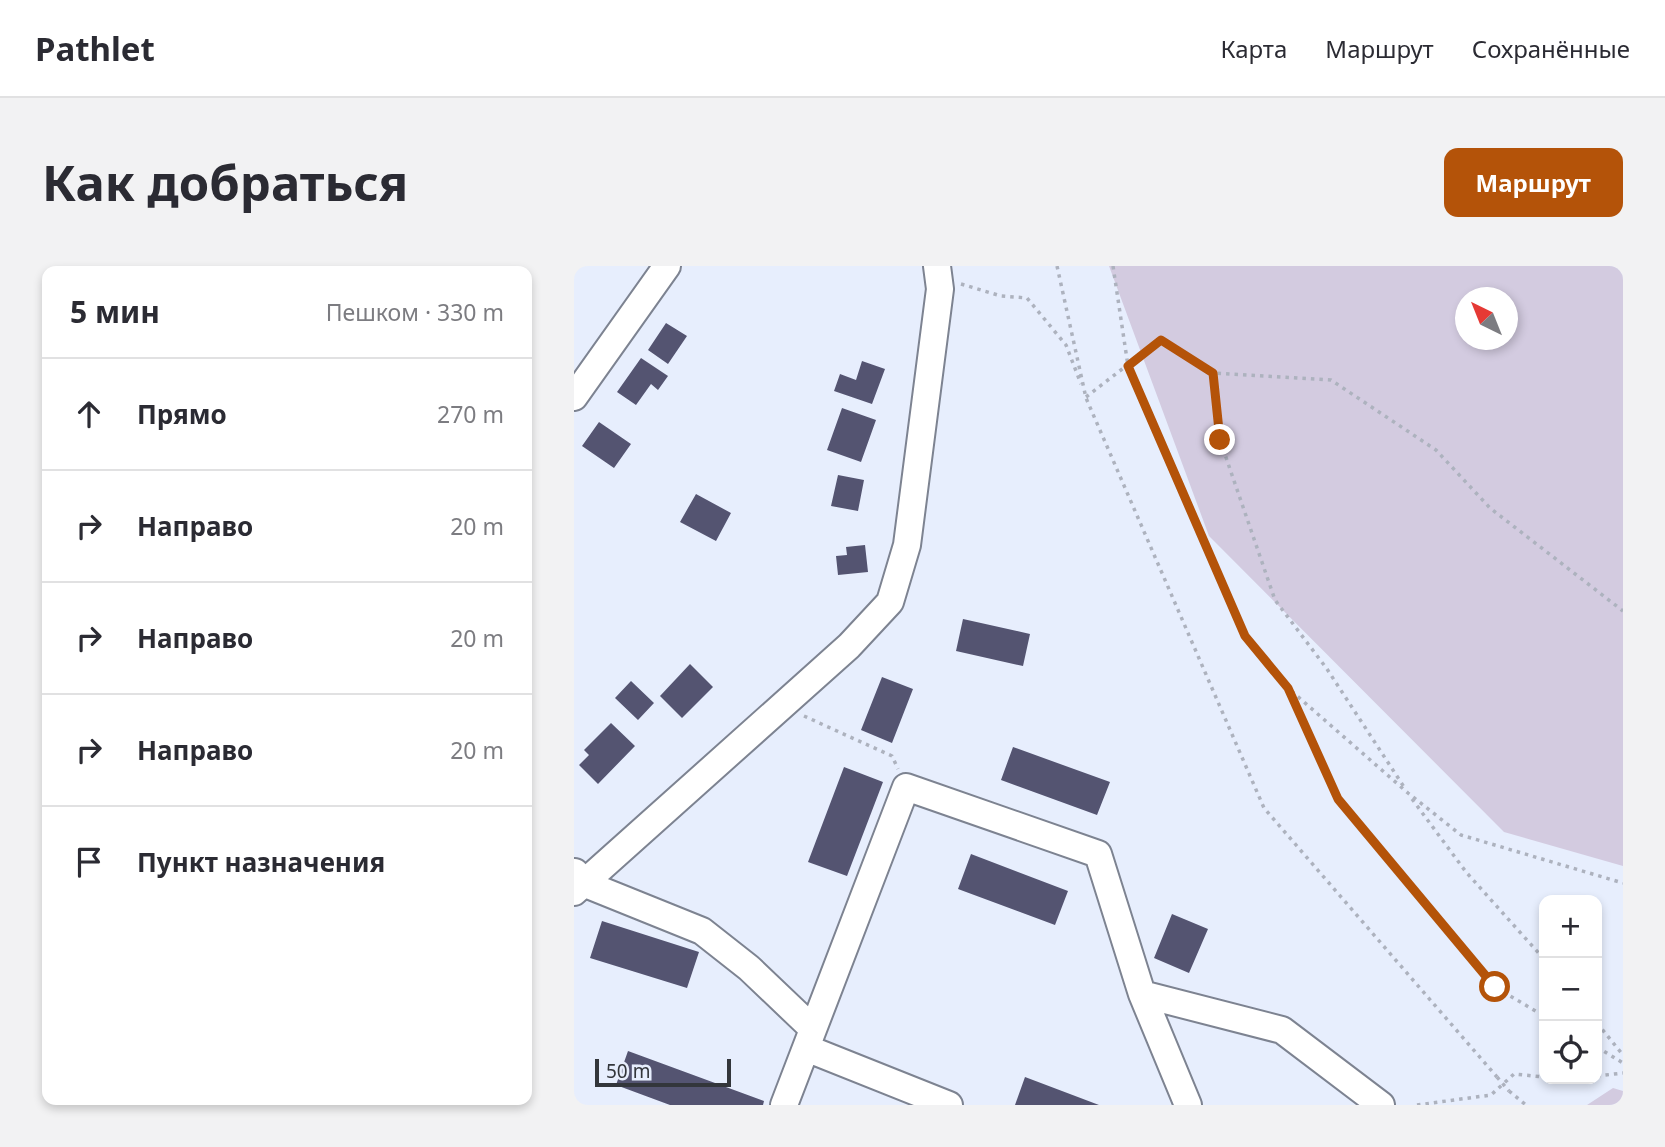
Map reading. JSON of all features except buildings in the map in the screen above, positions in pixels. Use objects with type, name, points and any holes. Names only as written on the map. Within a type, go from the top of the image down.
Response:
[{"type":"street","points":[[574,397],[667,266]]},
{"type":"street","points":[[938,277],[907,545],[890,602],[849,646],[577,882],[702,931],[749,968],[809,1038],[949,1105]]},
{"type":"street","points":[[784,1105],[906,787],[1097,854],[1142,993],[1188,1105]]},
{"type":"street","points":[[1142,993],[1282,1030],[1381,1105]]},
{"type":"path","points":[[1057,266],[1086,398]]},
{"type":"path","points":[[1113,266],[1128,366],[1245,636],[1288,688],[1408,793],[1461,835],[1623,883]]},
{"type":"path","points":[[938,277],[1001,296],[1027,298],[1066,345],[1086,398],[1265,808],[1509,1091],[1526,1105]]},
{"type":"path","points":[[1086,398],[1161,340],[1213,373],[1331,380],[1436,450],[1490,508],[1623,611]]},
{"type":"path","points":[[1213,373],[1220,440],[1275,600],[1327,669],[1408,793],[1466,872],[1543,958]]},
{"type":"path","points":[[1288,688],[1338,799],[1495,987],[1539,1013]]},
{"type":"path","points":[[781,706],[892,756],[906,787]]},
{"type":"path","points":[[1602,1029],[1623,1055]]},
{"type":"path","points":[[1602,1050],[1623,1063]]},
{"type":"path","points":[[1602,1075],[1623,1073]]},
{"type":"path","points":[[1417,1105],[1491,1095],[1514,1074],[1539,1076]]},
{"type":"shaded area","points":[[1109,266],[1623,266],[1623,866],[1504,832],[1209,536]]},
{"type":"shaded area","points":[[1613,1088],[1623,1091],[1623,1105],[1587,1105]]},
{"type":"route","points":[[1220,440],[1213,373],[1161,340],[1128,366],[1245,636],[1288,688],[1338,799],[1495,987]]}]
